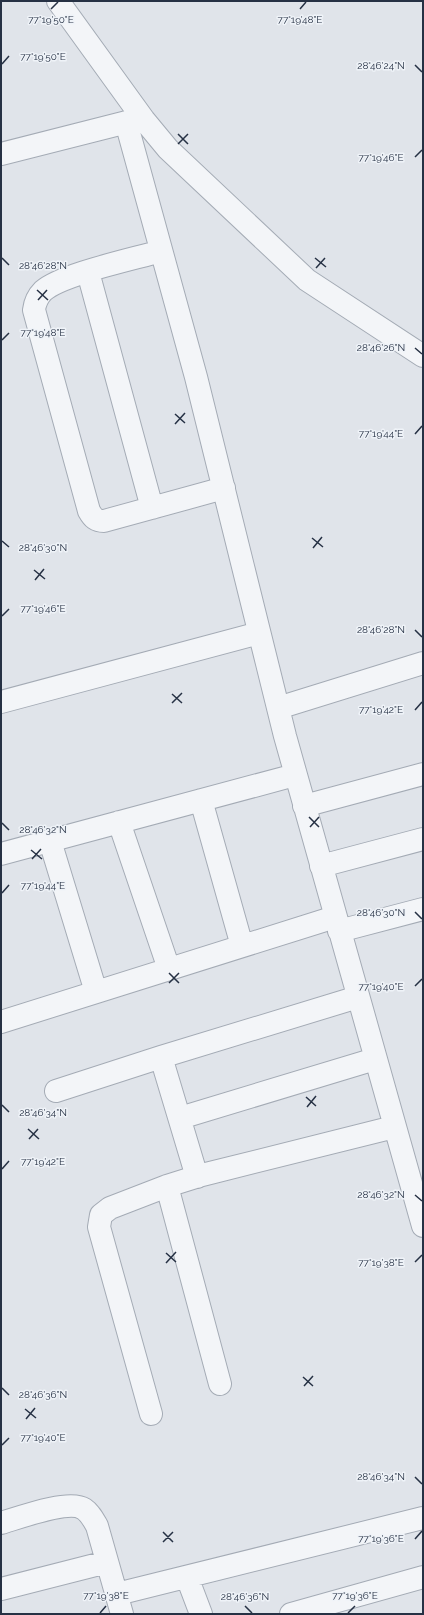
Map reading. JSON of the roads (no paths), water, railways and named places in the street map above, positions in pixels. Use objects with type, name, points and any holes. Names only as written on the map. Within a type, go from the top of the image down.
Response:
[{"type":"street","points":[[58,1],[134,120],[168,149],[308,280],[423,356]]},
{"type":"street","points":[[1,154],[134,120]]},
{"type":"street","points":[[134,120],[162,251],[196,377],[295,774],[394,1128],[416,1176],[423,1226]]},
{"type":"street","points":[[162,251],[88,272],[54,284],[44,290],[36,299],[34,310],[89,511],[97,521],[104,521],[224,488]]},
{"type":"street","points":[[88,272],[152,508]]},
{"type":"street","points":[[1,702],[260,633]]},
{"type":"street","points":[[278,708],[423,663]]},
{"type":"street","points":[[1,854],[295,774]]},
{"type":"street","points":[[304,806],[423,774]]},
{"type":"street","points":[[201,800],[242,946]]},
{"type":"street","points":[[119,822],[169,969]]},
{"type":"street","points":[[321,866],[423,839]]},
{"type":"street","points":[[50,841],[96,992]]},
{"type":"street","points":[[1,1022],[242,946],[337,924],[423,909]]},
{"type":"street","points":[[56,1091],[161,1056],[358,997]]},
{"type":"street","points":[[161,1056],[197,1176]]},
{"type":"street","points":[[180,1118],[375,1059]]},
{"type":"street","points":[[151,1414],[99,1227],[101,1215],[110,1208],[197,1176],[394,1128]]},
{"type":"street","points":[[167,1186],[220,1384]]},
{"type":"street","points":[[1,1523],[59,1507],[73,1505],[83,1508],[91,1516],[97,1526],[119,1604],[187,1577],[423,1518]]},
{"type":"street","points":[[1,1589],[107,1562]]},
{"type":"street","points":[[187,1577],[201,1614]]},
{"type":"street","points":[[291,1614],[423,1578]]}]
